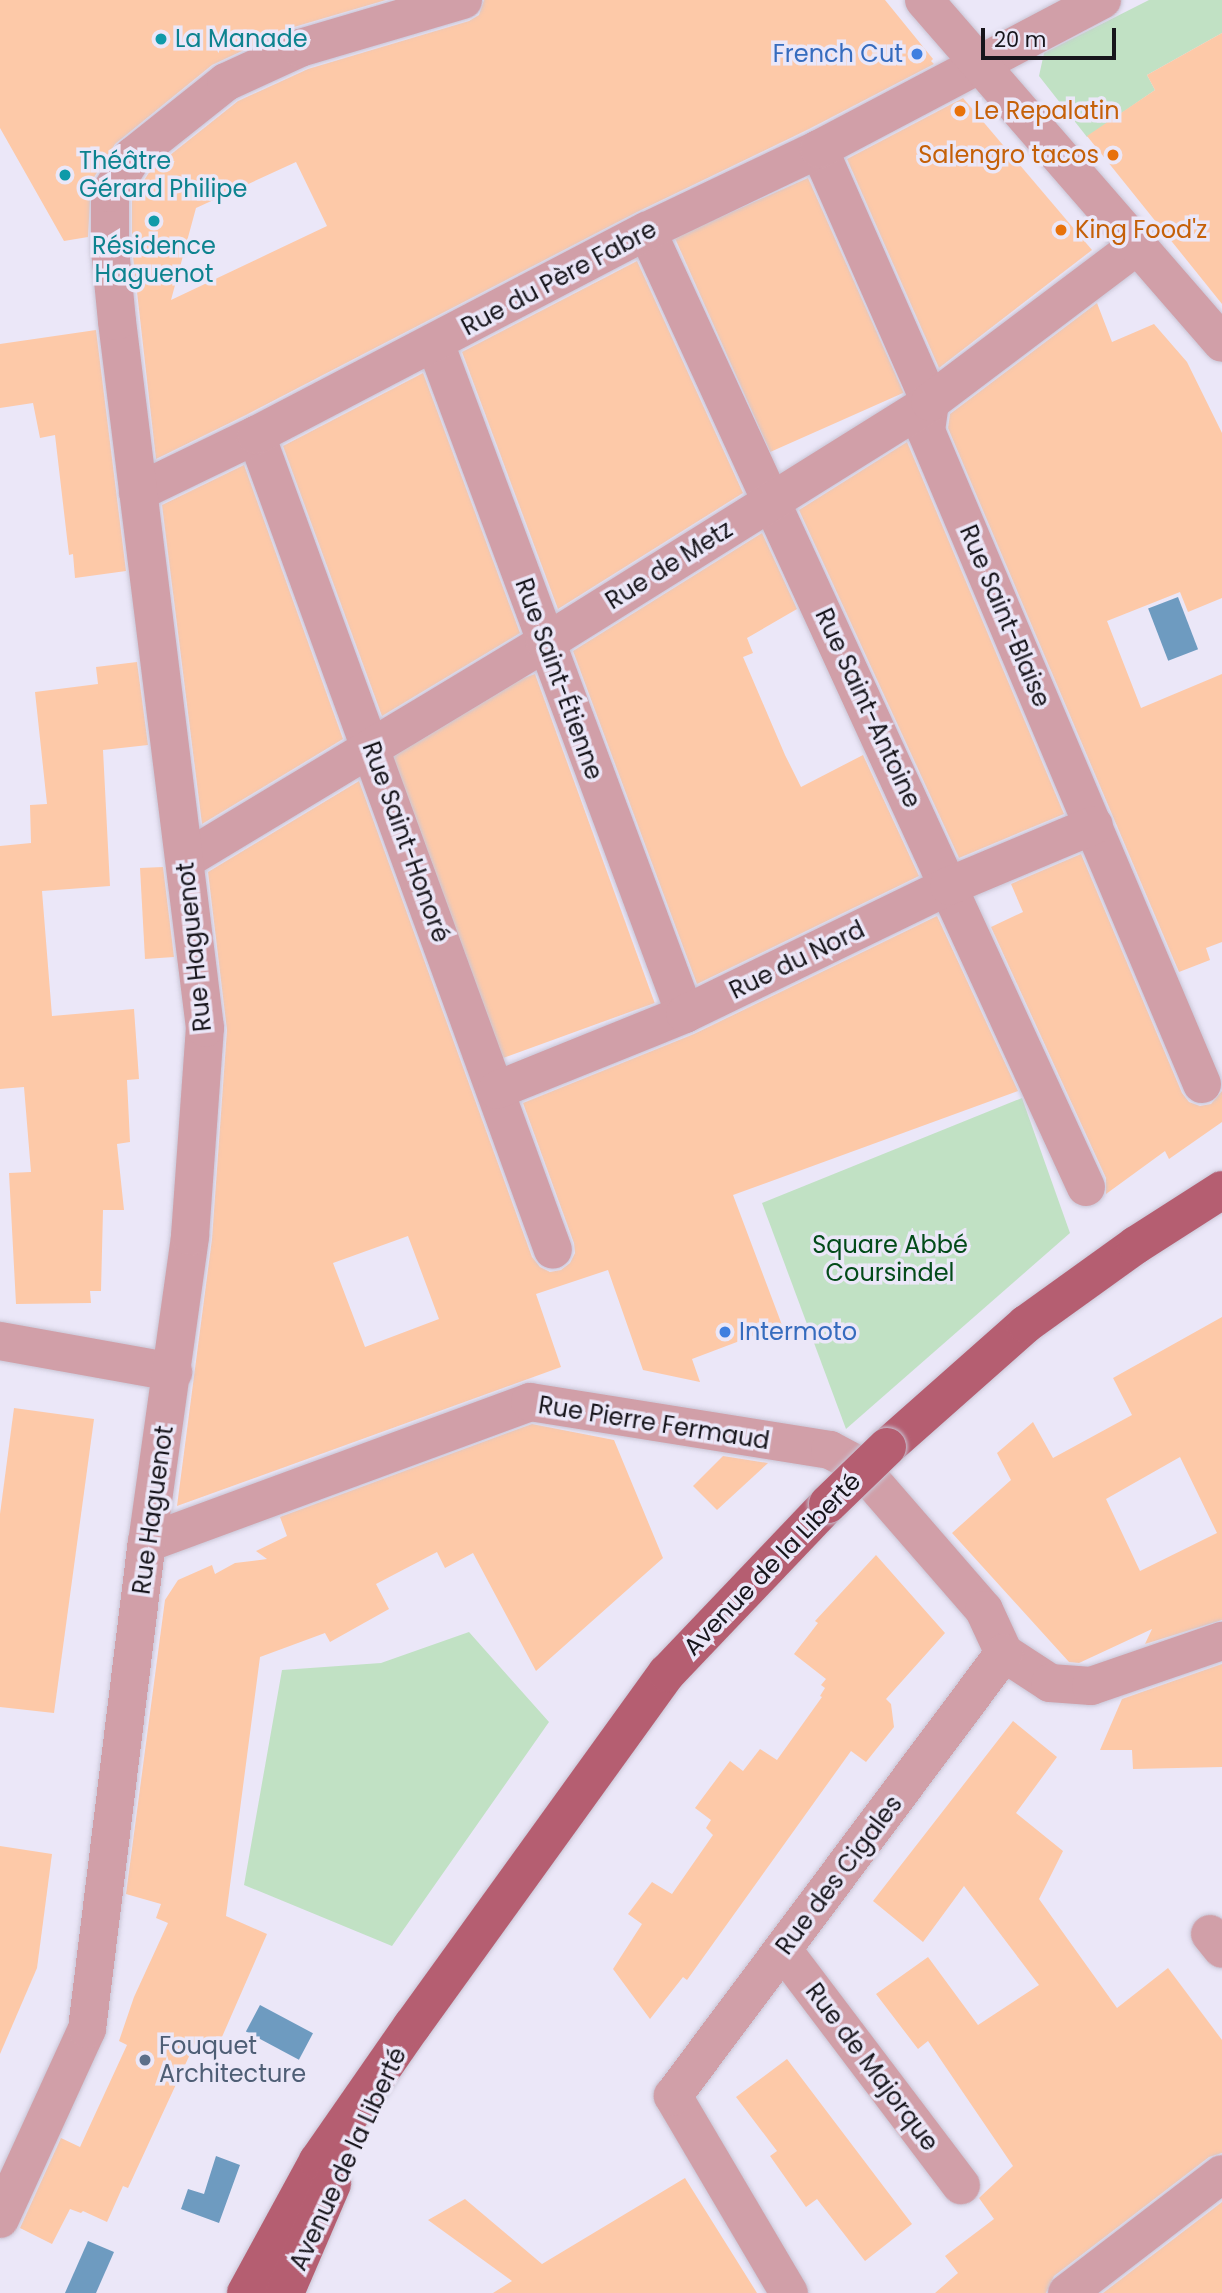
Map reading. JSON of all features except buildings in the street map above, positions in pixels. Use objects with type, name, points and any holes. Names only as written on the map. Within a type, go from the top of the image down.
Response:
[{"type":"main road","name":"Avenue de la Liberté","points":[[246,2293],[318,2161],[667,1672],[828,1504],[887,1447],[1026,1324],[1136,1245],[1222,1191]]},
{"type":"main road","name":"Avenue de la Liberté","points":[[285,2293],[319,2211],[412,2026]]},
{"type":"main road","points":[[309,2293],[319,2211]]},
{"type":"street","name":"Rue Haguenot","points":[[0,2219],[87,2029],[147,1544],[190,1236],[205,1028],[110,249],[110,193],[133,156],[226,82],[300,48],[463,0]]},
{"type":"street","points":[[923,0],[1222,343]]},
{"type":"street","name":"Rue du Père Fabre","points":[[138,492],[256,435],[647,231],[819,149],[978,62],[1102,0]]},
{"type":"street","name":"Rue Saint-Blaise","points":[[819,149],[930,402],[926,431],[1202,1084]]},
{"type":"street","name":"Rue Saint-Antoine","points":[[647,231],[773,500],[1086,1187]]},
{"type":"street","name":"Rue de Metz","points":[[185,860],[545,643],[930,402],[1138,245]]},
{"type":"street","name":"Rue Saint-Étienne","points":[[435,343],[685,1014]]},
{"type":"street","name":"Rue Saint-Honoré","points":[[256,435],[554,1250]]},
{"type":"street","name":"Rue du Nord","points":[[497,1090],[685,1014],[949,886],[1094,825]]},
{"type":"street","points":[[0,1341],[173,1372]]},
{"type":"street","name":"Rue Pierre Fermaud","points":[[147,1544],[530,1402],[830,1450],[859,1465],[984,1610],[1004,1653]]},
{"type":"street","points":[[1004,1653],[1050,1683],[1091,1686],[1222,1641]]},
{"type":"street","name":"Rue des Cigales","points":[[789,2293],[673,2096],[1004,1653]]},
{"type":"street","name":"Rue de Majorque","points":[[783,1950],[961,2185]]},
{"type":"street","points":[[1067,2293],[1222,2174]]},
{"type":"green space","points":[[1149,0],[1222,0],[1222,33],[1147,75],[1155,90],[1087,137],[1039,76],[1044,53]]},
{"type":"green space","name":"Square Abbé Coursindel","points":[[1022,1098],[1070,1233],[846,1429],[762,1203]]},
{"type":"green space","points":[[469,1632],[549,1722],[392,1946],[244,1885],[282,1670],[381,1663]]},
{"type":"water","points":[[1178,597],[1198,649],[1168,661],[1148,608]]},
{"type":"water","points":[[260,2005],[313,2033],[299,2060],[246,2031]]},
{"type":"water","points":[[216,2156],[240,2165],[219,2223],[181,2209],[188,2189],[204,2194]]},
{"type":"water","points":[[88,2241],[114,2252],[96,2293],[65,2293]]},
{"type":"place","name":"La Manade","points":[[161,39]]},
{"type":"place","name":"French Cut","points":[[917,54]]},
{"type":"place","name":"Le Repalatin","points":[[960,111]]},
{"type":"place","name":"Salengro tacos","points":[[1113,155]]},
{"type":"place","name":"Théâtre Gérard Philipe","points":[[65,175]]},
{"type":"place","name":"Résidence Haguenot","points":[[154,221]]},
{"type":"place","name":"King Food'z","points":[[1061,230]]},
{"type":"place","name":"Intermoto","points":[[725,1332]]},
{"type":"place","name":"Fouquet Architecture","points":[[145,2060]]}]
